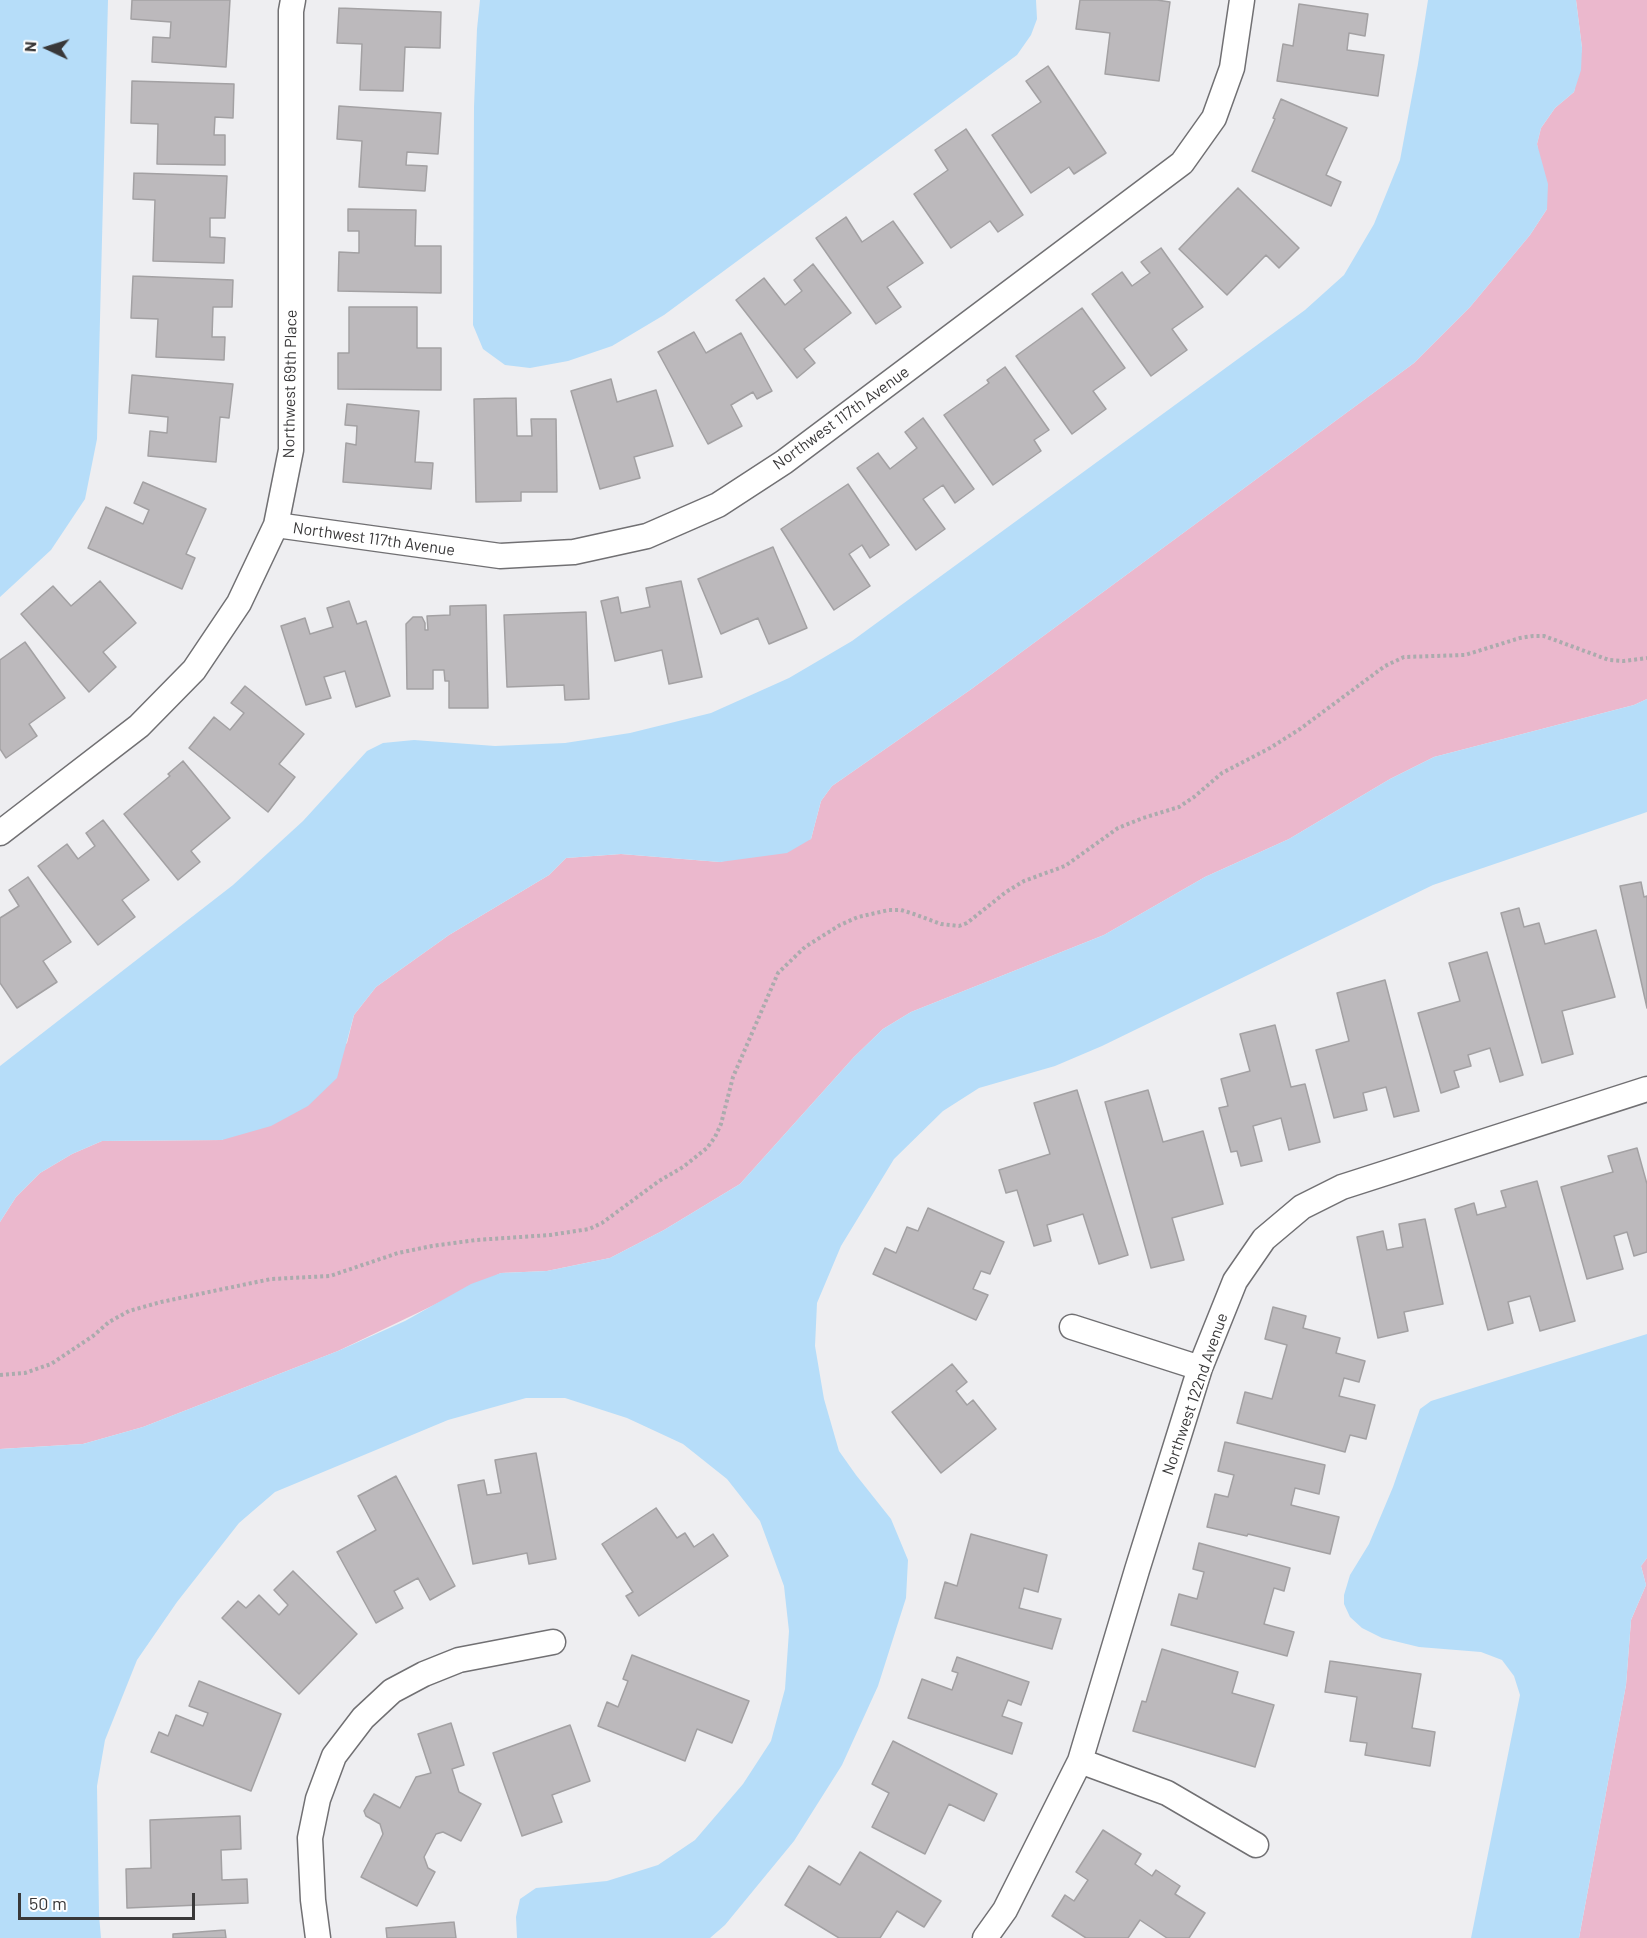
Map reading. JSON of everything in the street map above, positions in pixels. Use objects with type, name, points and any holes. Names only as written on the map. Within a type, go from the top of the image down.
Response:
[{"type":"street","name":"Northwest 69th Place","points":[[0,833],[139,726],[194,670],[238,603],[276,525],[291,450],[291,11],[293,0]]},
{"type":"street","name":"Northwest 117th Avenue","points":[[276,525],[500,556],[574,552],[647,536],[718,505],[784,462],[1182,163],[1214,118],[1232,68],[1242,0]]},
{"type":"street","name":"Northwest 122nd Avenue","points":[[985,1938],[1005,1910],[1080,1761],[1200,1368],[1235,1281],[1264,1239],[1302,1208],[1342,1187],[1647,1089]]},
{"type":"street","points":[[1072,1327],[1200,1368]]},
{"type":"street","points":[[318,1938],[313,1900],[310,1838],[318,1799],[334,1756],[363,1718],[392,1692],[424,1674],[459,1660],[553,1642]]},
{"type":"street","points":[[1080,1761],[1167,1793],[1256,1845]]},
{"type":"path","points":[[0,1375],[25,1373],[51,1364],[93,1336],[109,1322],[129,1311],[161,1302],[271,1279],[330,1276],[398,1253],[432,1246],[589,1229],[634,1200],[659,1180],[683,1167],[707,1148],[721,1124],[733,1077],[778,973],[805,947],[840,925],[858,917],[889,910],[901,910],[941,924],[959,926],[967,923],[1006,892],[1024,881],[1065,866],[1118,828],[1179,807],[1221,773],[1270,748],[1300,729],[1384,666],[1404,657],[1465,655],[1520,638],[1544,636],[1610,660],[1647,658]]},
{"type":"shaded area","points":[[1576,0],[1647,0],[1647,699],[1634,705],[1434,757],[1390,779],[1289,839],[1205,877],[1104,935],[911,1012],[883,1029],[854,1057],[740,1184],[664,1230],[610,1258],[547,1271],[501,1273],[338,1351],[143,1427],[83,1444],[0,1449],[0,1222],[16,1197],[40,1173],[72,1154],[102,1141],[222,1140],[347,1043],[354,1015],[376,987],[449,935],[549,875],[566,858],[621,854],[720,862],[811,839],[821,801],[832,786],[970,690],[1414,363],[1470,307],[1530,235],[1547,209],[1537,144],[1541,128],[1555,108],[1574,92],[1582,48]]},
{"type":"shaded area","points":[[1647,1558],[1647,1938],[1579,1938],[1626,1685],[1631,1620],[1646,1585],[1641,1566]]},
{"type":"water","points":[[0,0],[108,0],[97,439],[85,499],[51,550],[0,597]]},
{"type":"water","points":[[480,0],[1036,0],[1037,19],[1031,35],[1017,55],[664,315],[612,346],[568,361],[530,368],[505,365],[483,349],[473,325],[474,107]]},
{"type":"water","points":[[1428,0],[1576,0],[1582,48],[1581,70],[1574,92],[1555,108],[1541,128],[1537,144],[1548,184],[1547,209],[1530,235],[1470,307],[1414,363],[970,690],[832,786],[821,801],[811,839],[787,853],[720,862],[621,854],[566,858],[549,875],[449,935],[376,987],[354,1015],[337,1078],[308,1106],[271,1126],[222,1140],[102,1141],[72,1154],[40,1173],[16,1197],[0,1222],[0,1066],[233,885],[303,821],[367,751],[383,743],[414,740],[495,746],[565,743],[630,733],[711,713],[789,678],[852,641],[1305,310],[1344,275],[1374,224],[1400,160]]},
{"type":"water","points":[[1647,699],[1647,812],[1433,885],[1102,1046],[1055,1066],[979,1088],[943,1111],[894,1159],[841,1246],[817,1303],[815,1346],[824,1399],[839,1451],[891,1519],[908,1560],[906,1598],[878,1686],[842,1765],[794,1841],[725,1925],[710,1938],[517,1938],[516,1917],[520,1899],[536,1888],[607,1881],[658,1865],[695,1840],[743,1784],[771,1741],[785,1689],[789,1631],[784,1586],[760,1521],[727,1479],[683,1444],[627,1418],[565,1398],[526,1398],[448,1420],[275,1492],[239,1523],[177,1602],[137,1660],[105,1740],[97,1786],[101,1938],[0,1938],[0,1449],[83,1444],[143,1427],[338,1351],[405,1321],[471,1284],[501,1273],[547,1271],[610,1258],[664,1230],[740,1184],[854,1057],[883,1029],[911,1012],[1104,935],[1205,877],[1289,839],[1390,779],[1434,757],[1634,705]]},
{"type":"water","points":[[1647,1334],[1647,1558],[1641,1566],[1646,1585],[1631,1620],[1626,1685],[1579,1938],[1471,1938],[1520,1695],[1514,1676],[1502,1660],[1481,1652],[1419,1647],[1382,1638],[1362,1628],[1350,1617],[1344,1604],[1344,1595],[1350,1575],[1369,1544],[1393,1487],[1420,1409],[1431,1401]]},
{"type":"building","points":[[132,0],[230,0],[226,67],[152,62],[153,37],[170,38],[171,22],[131,19]]},
{"type":"building","points":[[1080,0],[1170,2],[1159,81],[1105,74],[1110,33],[1076,29]]},
{"type":"building","points":[[1299,4],[1368,14],[1365,36],[1349,33],[1347,50],[1384,55],[1378,96],[1277,81],[1283,44],[1293,46]]},
{"type":"building","points":[[339,8],[441,12],[440,48],[405,47],[403,91],[360,90],[362,44],[337,43]]},
{"type":"building","points":[[1048,66],[1106,153],[1074,174],[1069,167],[1031,193],[992,135],[1041,102],[1026,81]]},
{"type":"building","points":[[132,81],[234,84],[233,118],[215,117],[214,135],[225,135],[225,165],[157,164],[158,124],[131,123]]},
{"type":"building","points":[[1281,99],[1347,128],[1326,175],[1341,182],[1331,206],[1252,171],[1275,119],[1273,118]]},
{"type":"building","points":[[339,106],[441,113],[438,154],[407,152],[406,165],[427,166],[425,191],[359,187],[362,141],[337,139]]},
{"type":"building","points":[[966,129],[1023,215],[998,232],[990,221],[951,248],[914,194],[948,170],[935,150]]},
{"type":"building","points":[[134,173],[227,176],[225,218],[210,218],[210,237],[225,238],[224,263],[153,261],[155,200],[133,199]]},
{"type":"building","points":[[1238,188],[1299,248],[1279,268],[1266,255],[1227,295],[1179,249]]},
{"type":"building","points":[[348,209],[416,210],[415,246],[441,246],[441,293],[338,291],[339,252],[359,253],[359,231],[348,231]]},
{"type":"building","points":[[846,217],[862,242],[893,221],[923,263],[887,287],[901,307],[876,324],[816,238]]},
{"type":"building","points":[[1161,248],[1203,307],[1172,329],[1187,350],[1151,376],[1092,294],[1122,272],[1132,286],[1150,273],[1141,262]]},
{"type":"building","points":[[813,264],[851,313],[804,349],[815,363],[797,378],[736,300],[764,278],[785,305],[802,291],[794,280]]},
{"type":"building","points":[[133,276],[233,280],[232,307],[213,307],[212,337],[225,337],[224,360],[156,357],[158,319],[131,318]]},
{"type":"building","points":[[349,307],[417,307],[417,348],[441,348],[441,390],[338,389],[338,353],[349,353]]},
{"type":"building","points":[[1082,308],[1125,368],[1093,391],[1106,409],[1072,434],[1016,356]]},
{"type":"building","points":[[694,332],[706,353],[741,333],[772,391],[757,399],[753,392],[731,405],[742,426],[708,444],[658,352]]},
{"type":"building","points":[[1005,367],[1049,430],[1034,440],[1041,451],[993,485],[944,415],[989,383],[987,380]]},
{"type":"building","points":[[132,375],[233,384],[229,418],[220,417],[216,462],[148,456],[150,431],[167,433],[168,417],[129,413]]},
{"type":"building","points":[[611,379],[617,402],[656,390],[673,446],[634,457],[640,478],[600,489],[571,391]]},
{"type":"building","points":[[516,398],[517,436],[532,436],[531,419],[556,419],[557,492],[521,492],[521,501],[476,502],[474,399]]},
{"type":"building","points":[[347,404],[419,411],[415,462],[433,463],[431,489],[343,482],[346,443],[356,445],[357,426],[345,425]]},
{"type":"building","points":[[923,418],[974,489],[955,503],[943,485],[923,499],[945,529],[916,550],[857,468],[878,453],[890,469],[917,448],[905,432]]},
{"type":"building","points":[[143,482],[206,509],[186,554],[195,558],[182,589],[88,548],[106,507],[143,524],[149,510],[134,503]]},
{"type":"building","points":[[848,484],[889,545],[870,558],[862,545],[849,554],[870,586],[834,610],[781,529]]},
{"type":"building","points":[[773,547],[807,628],[769,644],[758,618],[721,634],[698,579]]},
{"type":"building","points":[[100,581],[136,623],[103,652],[116,667],[89,692],[21,614],[53,586],[71,606]]},
{"type":"building","points":[[681,581],[702,677],[669,684],[662,650],[615,661],[601,601],[618,597],[621,613],[650,607],[646,588]]},
{"type":"building","points":[[349,601],[357,624],[366,621],[390,696],[356,707],[345,671],[324,677],[331,698],[306,705],[281,626],[305,618],[310,634],[333,627],[327,608]]},
{"type":"building","points":[[486,605],[488,708],[449,708],[449,681],[445,681],[444,670],[433,670],[433,689],[407,689],[406,624],[413,617],[422,617],[425,630],[428,630],[427,616],[450,615],[450,606]]},
{"type":"building","points":[[586,612],[589,699],[565,700],[564,685],[507,687],[504,615]]},
{"type":"building","points":[[25,642],[65,698],[29,724],[37,736],[6,758],[0,749],[0,660]]},
{"type":"building","points":[[245,686],[304,734],[279,764],[295,777],[268,812],[189,748],[214,717],[230,730],[244,713],[231,703]]},
{"type":"building","points":[[183,761],[230,818],[191,851],[200,862],[178,880],[124,814],[170,776],[168,774]]},
{"type":"building","points":[[103,820],[149,880],[122,900],[135,917],[98,945],[38,866],[67,844],[78,859],[95,846],[86,833]]},
{"type":"building","points":[[28,877],[71,942],[43,961],[57,982],[17,1008],[0,983],[0,918],[19,906],[9,890]]},
{"type":"building","points":[[1641,882],[1644,897],[1647,896],[1647,1008],[1620,886]]},
{"type":"building","points":[[1519,908],[1524,927],[1539,923],[1545,944],[1596,930],[1615,997],[1562,1011],[1573,1054],[1542,1063],[1501,913]]},
{"type":"building","points":[[1487,952],[1523,1075],[1500,1082],[1490,1048],[1468,1055],[1471,1066],[1454,1071],[1459,1087],[1441,1093],[1418,1013],[1460,1001],[1449,963]]},
{"type":"building","points":[[1385,980],[1419,1111],[1394,1117],[1386,1087],[1363,1093],[1367,1110],[1334,1118],[1316,1050],[1349,1041],[1337,993]]},
{"type":"building","points":[[1275,1025],[1291,1087],[1305,1084],[1320,1142],[1289,1150],[1281,1118],[1253,1126],[1262,1161],[1241,1166],[1237,1151],[1231,1152],[1219,1108],[1228,1106],[1221,1079],[1250,1071],[1240,1034]]},
{"type":"building","points":[[1077,1090],[1128,1255],[1099,1264],[1083,1214],[1047,1225],[1051,1241],[1034,1246],[1017,1190],[1006,1193],[999,1170],[1050,1154],[1034,1103]]},
{"type":"building","points":[[1148,1090],[1163,1142],[1203,1131],[1223,1204],[1172,1218],[1184,1260],[1151,1268],[1105,1102]]},
{"type":"building","points":[[1637,1148],[1647,1184],[1647,1252],[1634,1256],[1627,1232],[1614,1236],[1623,1269],[1587,1279],[1561,1187],[1613,1172],[1608,1156]]},
{"type":"building","points":[[1537,1181],[1575,1321],[1540,1331],[1530,1296],[1508,1302],[1513,1323],[1488,1330],[1455,1209],[1474,1203],[1477,1215],[1506,1207],[1501,1191]]},
{"type":"building","points":[[928,1208],[1004,1242],[990,1274],[981,1271],[973,1289],[988,1295],[976,1320],[873,1274],[885,1248],[896,1253],[907,1227],[918,1231]]},
{"type":"building","points":[[1425,1219],[1443,1304],[1404,1312],[1408,1331],[1378,1338],[1357,1237],[1383,1231],[1387,1250],[1403,1247],[1399,1224]]},
{"type":"building","points":[[1273,1307],[1306,1316],[1303,1328],[1340,1338],[1336,1353],[1365,1361],[1359,1382],[1344,1378],[1339,1396],[1375,1405],[1366,1439],[1350,1435],[1345,1452],[1237,1423],[1245,1392],[1272,1399],[1287,1345],[1265,1339]]},
{"type":"building","points":[[952,1364],[967,1382],[956,1391],[967,1405],[973,1400],[996,1429],[941,1473],[892,1412]]},
{"type":"building","points":[[1225,1442],[1325,1465],[1319,1494],[1295,1488],[1291,1505],[1339,1517],[1330,1554],[1248,1534],[1247,1536],[1207,1527],[1215,1494],[1228,1497],[1234,1475],[1218,1471]]},
{"type":"building","points":[[536,1453],[556,1559],[529,1564],[527,1553],[473,1564],[458,1485],[484,1480],[487,1495],[501,1493],[495,1460]]},
{"type":"building","points":[[396,1476],[455,1586],[430,1600],[418,1578],[394,1591],[403,1608],[376,1623],[337,1552],[376,1530],[358,1496]]},
{"type":"building","points":[[656,1508],[677,1538],[685,1533],[694,1547],[713,1534],[728,1556],[639,1616],[626,1596],[633,1592],[602,1544]]},
{"type":"building","points":[[971,1534],[1047,1555],[1038,1592],[1024,1588],[1019,1608],[1061,1619],[1052,1649],[935,1618],[945,1582],[957,1586]]},
{"type":"building","points":[[1199,1543],[1290,1568],[1284,1591],[1274,1588],[1264,1624],[1294,1632],[1287,1656],[1171,1625],[1179,1594],[1197,1599],[1204,1572],[1193,1569]]},
{"type":"building","points":[[293,1571],[357,1634],[299,1694],[222,1618],[238,1601],[246,1608],[259,1595],[279,1615],[288,1605],[274,1590]]},
{"type":"building","points":[[1162,1649],[1238,1672],[1232,1693],[1274,1705],[1255,1767],[1133,1731],[1142,1701],[1146,1702]]},
{"type":"building","points":[[632,1655],[749,1701],[732,1743],[697,1729],[685,1761],[598,1726],[607,1702],[618,1707],[628,1681],[623,1679]]},
{"type":"building","points":[[957,1657],[1029,1682],[1021,1705],[1008,1700],[1002,1716],[1022,1723],[1012,1754],[908,1718],[922,1679],[952,1690],[958,1673],[952,1671]]},
{"type":"building","points":[[1330,1661],[1421,1674],[1412,1728],[1435,1732],[1430,1766],[1365,1755],[1367,1743],[1350,1741],[1357,1697],[1325,1692]]},
{"type":"building","points":[[199,1681],[281,1714],[251,1791],[151,1752],[159,1732],[168,1736],[176,1715],[203,1726],[208,1713],[189,1706]]},
{"type":"building","points":[[451,1723],[464,1765],[452,1769],[459,1792],[481,1804],[461,1841],[443,1832],[436,1834],[424,1857],[428,1868],[435,1872],[417,1906],[361,1877],[383,1834],[380,1824],[366,1816],[364,1811],[374,1794],[400,1808],[416,1777],[431,1773],[418,1734]]},
{"type":"building","points":[[570,1725],[590,1781],[552,1795],[562,1822],[522,1836],[493,1753]]},
{"type":"building","points":[[893,1741],[997,1794],[984,1821],[949,1804],[925,1854],[872,1827],[889,1793],[872,1784]]},
{"type":"building","points":[[240,1816],[241,1849],[221,1850],[222,1880],[247,1879],[248,1903],[127,1908],[126,1869],[151,1868],[150,1820]]},
{"type":"building","points":[[1103,1830],[1141,1854],[1135,1864],[1152,1876],[1156,1870],[1180,1886],[1175,1894],[1205,1913],[1189,1938],[1167,1938],[1140,1920],[1128,1938],[1086,1938],[1052,1916],[1065,1895],[1074,1901],[1088,1880],[1076,1872]]},
{"type":"building","points":[[860,1852],[941,1901],[924,1927],[897,1911],[880,1938],[839,1938],[785,1905],[809,1866],[840,1885]]},
{"type":"building","points":[[454,1922],[456,1938],[387,1938],[386,1928]]},
{"type":"building","points":[[225,1930],[226,1938],[173,1938],[173,1934]]}]
